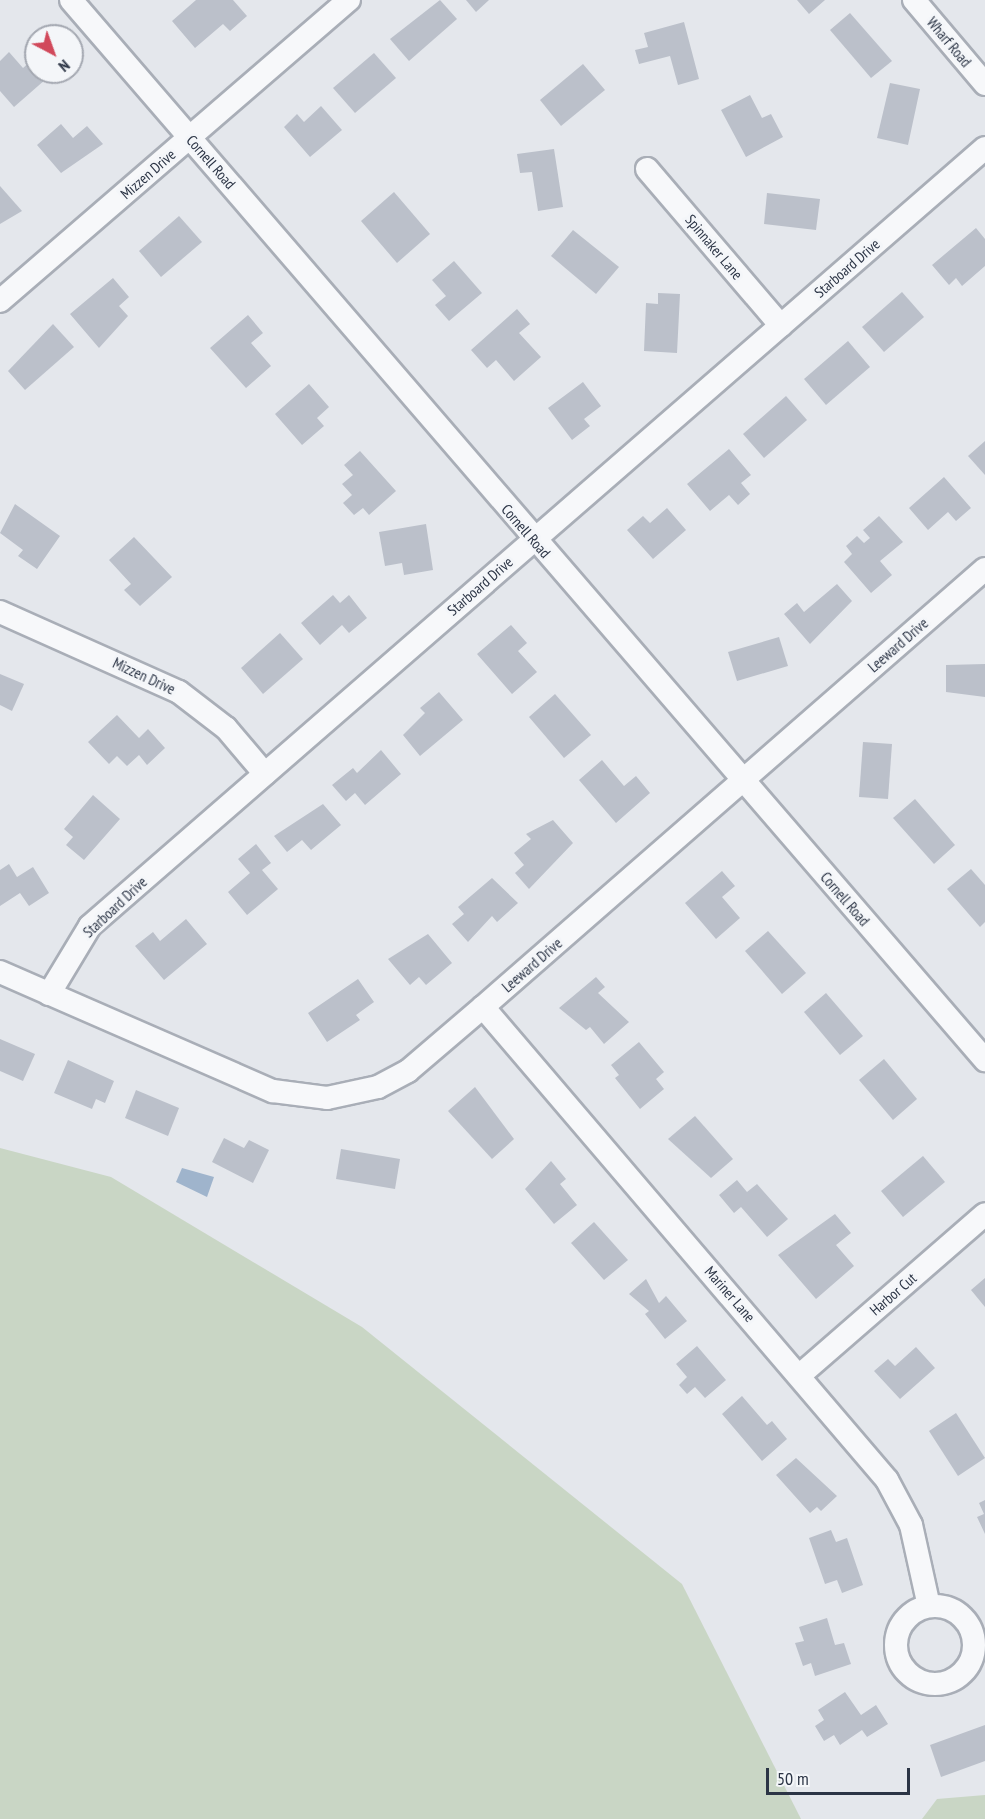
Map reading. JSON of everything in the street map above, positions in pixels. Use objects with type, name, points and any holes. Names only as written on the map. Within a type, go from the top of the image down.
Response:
[{"type":"street","name":"Cornell Road","points":[[71,0],[534,540],[985,1060]]},
{"type":"street","name":"Mizzen Drive","points":[[0,301],[349,0]]},
{"type":"street","name":"Wharf Road","points":[[914,0],[985,84]]},
{"type":"street","name":"Starboard Drive","points":[[49,994],[90,926],[985,148]]},
{"type":"street","name":"Spinnaker Lane","points":[[647,169],[781,326]]},
{"type":"street","name":"Leeward Drive","points":[[0,972],[273,1091],[309,1098],[345,1096],[393,1080],[483,1007],[985,569]]},
{"type":"street","name":"Mizzen Drive","points":[[0,612],[179,692],[226,728],[265,774]]},
{"type":"street","name":"Mariner Lane","points":[[483,1007],[800,1375],[902,1502],[920,1551],[928,1606]]},
{"type":"street","name":"Harbor Cut","points":[[800,1375],[985,1214]]},
{"type":"green space","points":[[0,1148],[111,1177],[362,1327],[682,1584],[801,1819],[0,1819]]},
{"type":"green space","points":[[985,1795],[985,1819],[922,1819],[937,1799]]},
{"type":"water","points":[[182,1168],[214,1177],[207,1197],[176,1182]]},
{"type":"building","points":[[196,0],[233,0],[247,16],[230,31],[223,24],[195,48],[172,21]]},
{"type":"building","points":[[440,0],[457,19],[409,61],[390,39]]},
{"type":"building","points":[[466,0],[489,0],[476,12]]},
{"type":"building","points":[[797,0],[825,0],[809,14]]},
{"type":"building","points":[[850,13],[892,61],[871,78],[830,30]]},
{"type":"building","points":[[684,22],[699,79],[678,85],[670,56],[639,64],[635,50],[648,47],[644,33]]},
{"type":"building","points":[[9,52],[24,67],[24,84],[40,84],[14,107],[0,91],[0,61]]},
{"type":"building","points":[[374,53],[396,78],[355,113],[333,88]]},
{"type":"building","points":[[583,64],[605,90],[561,126],[540,100]]},
{"type":"building","points":[[890,83],[920,89],[908,145],[877,138]]},
{"type":"building","points":[[750,95],[762,118],[771,114],[783,137],[746,157],[721,110]]},
{"type":"building","points":[[321,106],[342,130],[310,157],[284,127],[297,114],[304,122]]},
{"type":"building","points":[[61,124],[73,138],[87,126],[103,144],[61,173],[37,145]]},
{"type":"building","points":[[554,149],[563,207],[538,211],[532,172],[520,173],[517,154]]},
{"type":"building","points":[[0,186],[22,211],[0,224]]},
{"type":"building","points":[[394,192],[430,234],[397,263],[361,221]]},
{"type":"building","points":[[767,193],[820,199],[816,230],[764,224]]},
{"type":"building","points":[[179,216],[202,242],[161,277],[139,251]]},
{"type":"building","points":[[976,228],[985,239],[985,266],[962,286],[956,278],[949,285],[932,265]]},
{"type":"building","points":[[573,230],[619,267],[596,294],[551,256]]},
{"type":"building","points":[[454,261],[482,293],[449,321],[435,305],[446,296],[432,280]]},
{"type":"building","points":[[113,278],[129,297],[119,306],[128,316],[99,348],[70,314]]},
{"type":"building","points":[[902,292],[924,317],[884,352],[862,327]]},
{"type":"building","points":[[658,293],[680,294],[677,353],[644,351],[646,303],[658,304]]},
{"type":"building","points":[[517,309],[530,324],[519,333],[541,357],[514,381],[496,360],[487,368],[471,350]]},
{"type":"building","points":[[248,315],[263,333],[251,343],[271,366],[246,388],[210,348]]},
{"type":"building","points":[[53,324],[74,347],[25,390],[8,371]]},
{"type":"building","points":[[848,341],[870,367],[826,405],[804,379]]},
{"type":"building","points":[[583,382],[601,406],[584,419],[590,426],[572,440],[548,408]]},
{"type":"building","points":[[309,384],[329,407],[317,418],[324,426],[302,445],[275,414]]},
{"type":"building","points":[[786,396],[807,420],[764,458],[743,434]]},
{"type":"building","points":[[985,441],[985,475],[968,456]]},
{"type":"building","points":[[729,449],[751,475],[741,483],[750,494],[738,505],[729,495],[710,511],[687,484]]},
{"type":"building","points":[[360,451],[396,491],[369,515],[363,508],[354,515],[343,503],[352,495],[342,484],[353,475],[344,465]]},
{"type":"building","points":[[944,477],[971,508],[956,521],[948,512],[928,530],[909,508]]},
{"type":"building","points":[[15,504],[60,536],[37,569],[18,556],[23,550],[0,533]]},
{"type":"building","points":[[667,508],[686,530],[653,559],[627,530],[643,516],[650,523]]},
{"type":"building","points":[[879,516],[903,542],[880,561],[892,575],[871,593],[844,562],[852,554],[846,546],[857,536],[864,543],[870,538],[863,530]]},
{"type":"building","points":[[426,524],[433,570],[404,575],[402,563],[385,566],[379,532]]},
{"type":"building","points":[[134,537],[172,577],[140,606],[124,590],[131,584],[109,560]]},
{"type":"building","points":[[837,584],[852,601],[810,644],[784,614],[797,603],[804,612]]},
{"type":"building","points":[[333,595],[340,603],[349,595],[367,618],[349,633],[342,625],[320,645],[301,623]]},
{"type":"building","points":[[511,625],[527,643],[518,651],[537,672],[512,694],[477,654]]},
{"type":"building","points":[[280,633],[303,659],[263,694],[241,668]]},
{"type":"building","points":[[779,637],[788,666],[737,681],[728,652]]},
{"type":"building","points":[[985,664],[985,697],[946,692],[946,665]]},
{"type":"building","points":[[0,674],[24,684],[12,711],[0,705]]},
{"type":"building","points":[[439,692],[463,720],[420,756],[403,735],[425,713],[420,708]]},
{"type":"building","points":[[555,694],[591,735],[564,758],[529,717]]},
{"type":"building","points":[[117,715],[139,738],[148,729],[165,748],[147,765],[139,755],[127,766],[117,756],[109,764],[88,742]]},
{"type":"building","points":[[863,742],[892,744],[888,799],[859,797]]},
{"type":"building","points":[[381,750],[401,774],[365,805],[355,793],[346,801],[332,785],[353,768],[357,773]]},
{"type":"building","points":[[602,760],[624,786],[636,776],[650,793],[616,823],[579,780]]},
{"type":"building","points":[[93,795],[120,819],[84,860],[66,845],[73,837],[64,829]]},
{"type":"building","points":[[915,799],[955,845],[934,864],[893,818]]},
{"type":"building","points":[[323,804],[341,825],[311,850],[302,840],[287,852],[274,836]]},
{"type":"building","points":[[553,820],[573,843],[529,889],[515,873],[524,865],[514,853],[531,839],[526,834]]},
{"type":"building","points":[[256,844],[271,863],[262,870],[278,889],[247,915],[228,892],[250,873],[238,859]]},
{"type":"building","points":[[9,864],[17,877],[33,867],[49,893],[29,906],[20,893],[0,906],[0,870]]},
{"type":"building","points":[[971,869],[985,885],[985,922],[980,927],[947,889]]},
{"type":"building","points":[[722,871],[735,886],[722,897],[740,918],[716,939],[685,903]]},
{"type":"building","points":[[492,878],[518,903],[497,922],[492,916],[468,942],[452,924],[464,914],[458,907]]},
{"type":"building","points":[[186,919],[207,944],[164,980],[135,946],[153,932],[160,941]]},
{"type":"building","points":[[768,931],[806,973],[782,994],[745,951]]},
{"type":"building","points":[[428,934],[452,963],[426,985],[419,977],[410,985],[388,959]]},
{"type":"building","points":[[596,977],[605,987],[598,993],[629,1022],[604,1044],[590,1027],[586,1030],[559,1008]]},
{"type":"building","points":[[358,979],[374,1002],[356,1015],[360,1020],[327,1042],[308,1013]]},
{"type":"building","points":[[826,993],[863,1036],[840,1055],[804,1012]]},
{"type":"building","points":[[0,1039],[35,1054],[23,1081],[0,1071]]},
{"type":"building","points":[[639,1042],[664,1072],[656,1079],[664,1089],[640,1109],[615,1078],[619,1075],[611,1065]]},
{"type":"building","points":[[884,1059],[917,1099],[893,1120],[859,1080]]},
{"type":"building","points":[[68,1060],[114,1081],[105,1103],[96,1099],[92,1109],[54,1093]]},
{"type":"building","points":[[475,1087],[514,1139],[492,1159],[448,1111]]},
{"type":"building","points":[[136,1090],[179,1108],[168,1136],[125,1118]]},
{"type":"building","points":[[695,1116],[733,1159],[711,1178],[668,1139]]},
{"type":"building","points":[[224,1138],[244,1148],[249,1140],[269,1150],[253,1183],[212,1162]]},
{"type":"building","points":[[341,1149],[400,1159],[395,1189],[336,1179]]},
{"type":"building","points":[[923,1156],[945,1182],[903,1217],[881,1191]]},
{"type":"building","points":[[551,1161],[566,1179],[560,1184],[577,1205],[554,1224],[525,1189]]},
{"type":"building","points":[[737,1180],[747,1192],[757,1184],[788,1219],[767,1237],[741,1207],[734,1213],[719,1195]]},
{"type":"building","points":[[835,1214],[851,1233],[836,1245],[854,1266],[816,1299],[778,1255]]},
{"type":"building","points":[[594,1222],[628,1260],[604,1280],[571,1243]]},
{"type":"building","points":[[985,1278],[985,1307],[971,1290]]},
{"type":"building","points":[[646,1279],[659,1303],[666,1296],[687,1321],[665,1339],[645,1314],[649,1311],[629,1294]]},
{"type":"building","points":[[697,1346],[726,1380],[705,1398],[695,1387],[687,1394],[679,1385],[687,1377],[676,1364]]},
{"type":"building","points":[[916,1347],[935,1368],[900,1399],[874,1371],[888,1359],[895,1366]]},
{"type":"building","points":[[742,1396],[767,1425],[772,1421],[787,1439],[762,1461],[722,1414]]},
{"type":"building","points":[[956,1413],[985,1458],[958,1476],[929,1431]]},
{"type":"building","points":[[796,1458],[837,1496],[821,1511],[817,1507],[810,1513],[776,1475]]},
{"type":"building","points":[[985,1500],[985,1534],[977,1517],[984,1514],[979,1503]]},
{"type":"building","points":[[831,1530],[836,1542],[847,1538],[863,1585],[842,1593],[837,1580],[825,1584],[809,1538]]},
{"type":"building","points":[[827,1618],[835,1645],[844,1643],[851,1664],[815,1676],[811,1663],[803,1666],[795,1643],[804,1641],[799,1627]]},
{"type":"building","points":[[845,1692],[861,1715],[876,1705],[888,1724],[867,1737],[862,1730],[840,1745],[834,1735],[824,1741],[815,1726],[824,1720],[818,1710]]},
{"type":"building","points":[[985,1725],[985,1761],[941,1777],[930,1745]]}]
